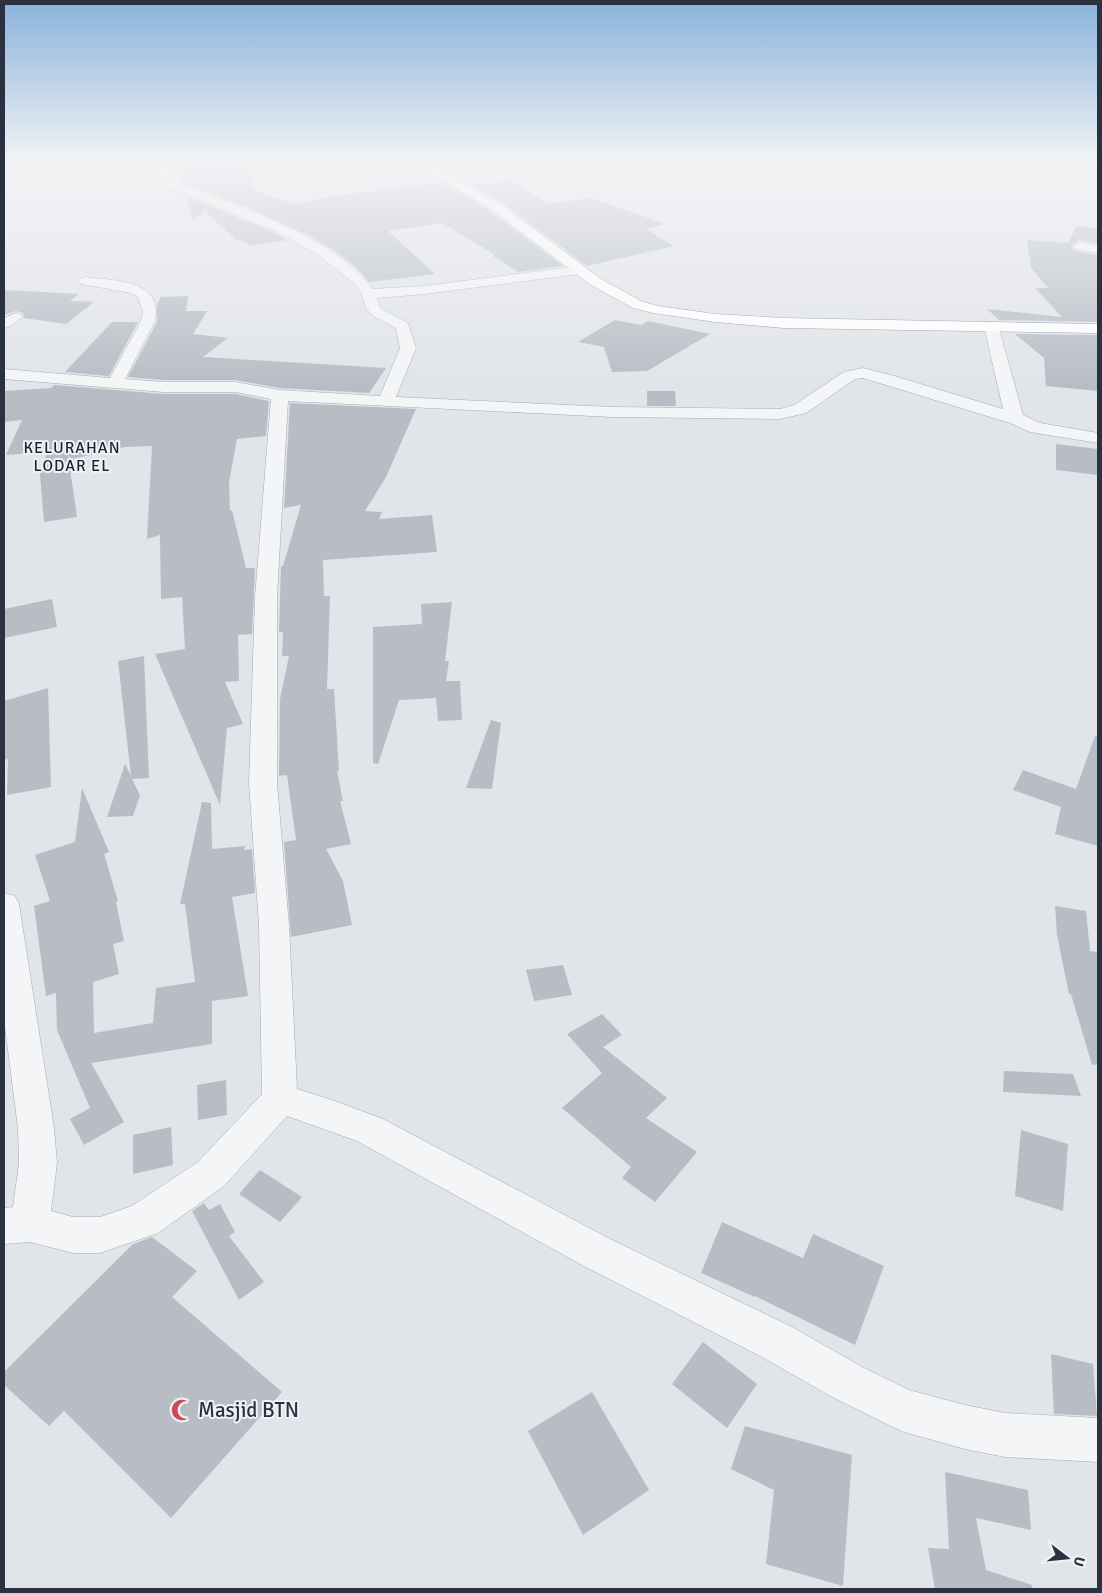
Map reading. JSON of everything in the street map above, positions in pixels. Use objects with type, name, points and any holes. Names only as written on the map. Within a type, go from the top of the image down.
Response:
[{"type":"highway","points":[[533,235],[579,270],[638,305],[683,314],[784,323],[1098,329]]},
{"type":"street","points":[[293,235],[320,250],[359,280],[369,294],[378,313],[403,326],[408,348],[386,402]]},
{"type":"street","points":[[1079,246],[1098,249]]},
{"type":"street","points":[[369,294],[425,290],[579,270]]},
{"type":"street","points":[[86,281],[134,288],[145,295],[150,312],[148,321],[114,383]]},
{"type":"street","points":[[993,328],[994,341],[1006,383],[1008,402],[1016,419]]},
{"type":"street","points":[[4,374],[164,387],[234,387],[280,395],[386,402],[612,412],[780,414],[800,409],[850,375],[863,374],[885,378],[1016,419],[1036,428],[1098,438]]},
{"type":"street","points":[[4,904],[36,1128],[38,1163],[17,1225],[73,1235],[100,1235],[144,1220],[211,1174],[280,1100],[274,926],[262,783],[266,597],[280,395]]},
{"type":"street","points":[[280,1100],[332,1114],[370,1130],[596,1252],[777,1342],[849,1383],[904,1410],[965,1427],[1005,1435],[1098,1440]]},
{"type":"building","points":[[232,235],[279,235],[287,240],[250,246],[242,240],[238,241]]},
{"type":"building","points":[[309,235],[393,235],[435,274],[369,282],[357,268],[335,251]]},
{"type":"building","points":[[463,235],[522,235],[563,266],[518,272],[493,256],[494,254]]},
{"type":"building","points":[[546,235],[656,235],[674,246],[587,266]]},
{"type":"building","points":[[1072,235],[1098,235],[1098,243],[1079,240],[1071,245],[1074,251],[1098,255],[1098,322],[999,320],[987,309],[1062,317],[1035,288],[1048,288],[1031,268],[1027,240],[1068,243]]},
{"type":"building","points":[[4,290],[79,294],[70,301],[94,302],[66,324],[24,318],[23,313],[16,311],[4,315]]},
{"type":"building","points":[[188,296],[186,311],[207,311],[193,334],[228,338],[203,357],[386,368],[369,393],[280,388],[235,380],[164,380],[128,377],[157,322],[157,304],[161,297]]},
{"type":"building","points":[[615,320],[641,325],[648,321],[710,334],[647,371],[612,372],[604,347],[578,342]]},
{"type":"building","points":[[112,322],[138,322],[109,376],[65,372]]},
{"type":"building","points":[[1015,334],[1098,335],[1098,391],[1046,386],[1044,358]]},
{"type":"building","points":[[54,385],[164,394],[235,394],[269,401],[266,436],[237,439],[229,482],[230,511],[232,510],[246,568],[255,568],[252,634],[238,635],[239,681],[225,682],[243,724],[227,728],[220,805],[155,654],[185,649],[182,597],[161,599],[160,535],[147,539],[152,446],[125,447],[72,459],[68,455],[77,517],[44,522],[40,474],[47,452],[6,455],[22,420],[4,422],[4,391],[51,388]]},
{"type":"building","points":[[647,391],[675,391],[676,406],[647,406]]},
{"type":"building","points":[[290,403],[416,409],[386,477],[365,511],[382,512],[379,519],[432,515],[437,552],[323,560],[324,596],[330,596],[327,689],[334,689],[339,771],[337,771],[343,801],[340,801],[351,844],[326,849],[343,881],[352,925],[291,937],[284,842],[296,840],[287,775],[279,776],[280,699],[289,656],[282,656],[283,632],[279,632],[281,566],[283,566],[301,505],[284,508]]},
{"type":"building","points":[[1056,444],[1097,449],[1098,475],[1056,470]]},
{"type":"building","points":[[52,599],[57,627],[4,638],[4,609]]},
{"type":"building","points":[[452,602],[445,661],[449,661],[446,681],[460,681],[462,720],[438,721],[436,698],[399,700],[378,764],[373,763],[373,627],[422,624],[421,604]]},
{"type":"building","points":[[144,656],[149,778],[132,779],[140,795],[133,816],[107,817],[125,764],[131,776],[118,661]]},
{"type":"building","points":[[48,688],[51,787],[7,795],[8,759],[4,760],[4,701]]},
{"type":"building","points":[[491,720],[501,723],[492,789],[466,788]]},
{"type":"building","points":[[1095,736],[1098,737],[1098,846],[1055,834],[1061,807],[1013,790],[1023,770],[1076,789]]},
{"type":"building","points":[[82,788],[109,852],[104,854],[118,901],[116,902],[124,941],[113,944],[119,974],[93,982],[94,1033],[153,1023],[156,988],[195,982],[185,904],[180,904],[202,802],[211,803],[212,849],[245,846],[244,850],[252,849],[255,893],[232,897],[248,996],[212,1001],[212,1044],[91,1063],[124,1122],[84,1145],[70,1119],[90,1108],[57,1030],[56,993],[46,996],[34,906],[50,901],[35,855],[75,842]]},
{"type":"building","points":[[1055,906],[1086,911],[1090,951],[1098,952],[1098,1064],[1092,1065],[1071,994],[1069,994],[1057,935]]},
{"type":"building","points":[[563,965],[572,995],[534,1001],[526,970]]},
{"type":"building","points":[[602,1014],[622,1035],[603,1047],[667,1098],[646,1118],[697,1152],[655,1202],[622,1178],[631,1167],[562,1108],[602,1073],[567,1034]]},
{"type":"building","points":[[1004,1071],[1073,1074],[1081,1096],[1003,1092]]},
{"type":"building","points":[[226,1080],[227,1115],[198,1120],[197,1085]]},
{"type":"building","points":[[171,1127],[173,1165],[133,1174],[133,1135]]},
{"type":"building","points":[[1021,1130],[1068,1144],[1063,1211],[1015,1196]]},
{"type":"building","points":[[260,1170],[302,1197],[280,1222],[239,1194]]},
{"type":"building","points":[[204,1203],[209,1210],[220,1204],[235,1232],[229,1236],[264,1282],[239,1300],[192,1211]]},
{"type":"building","points":[[722,1222],[803,1258],[813,1234],[884,1266],[855,1345],[755,1296],[701,1273]]},
{"type":"building","points":[[152,1237],[197,1271],[172,1297],[282,1392],[171,1518],[64,1411],[49,1426],[4,1385],[4,1372],[133,1244]]},
{"type":"building","points":[[703,1342],[757,1384],[727,1428],[672,1384]]},
{"type":"building","points":[[1051,1354],[1093,1364],[1097,1416],[1054,1414]]},
{"type":"building","points":[[592,1392],[649,1490],[583,1535],[528,1431]]},
{"type":"building","points":[[745,1426],[852,1455],[843,1586],[766,1564],[774,1490],[731,1469]]},
{"type":"building","points":[[945,1472],[1028,1490],[1031,1530],[976,1518],[986,1570],[1032,1585],[1032,1589],[935,1589],[928,1548],[949,1549]]},
{"type":"place","name":"Masjid BTN","points":[[182,1410]]},
{"type":"district","name":"KELURAHAN LODAR EL","points":[[72,456]]}]
